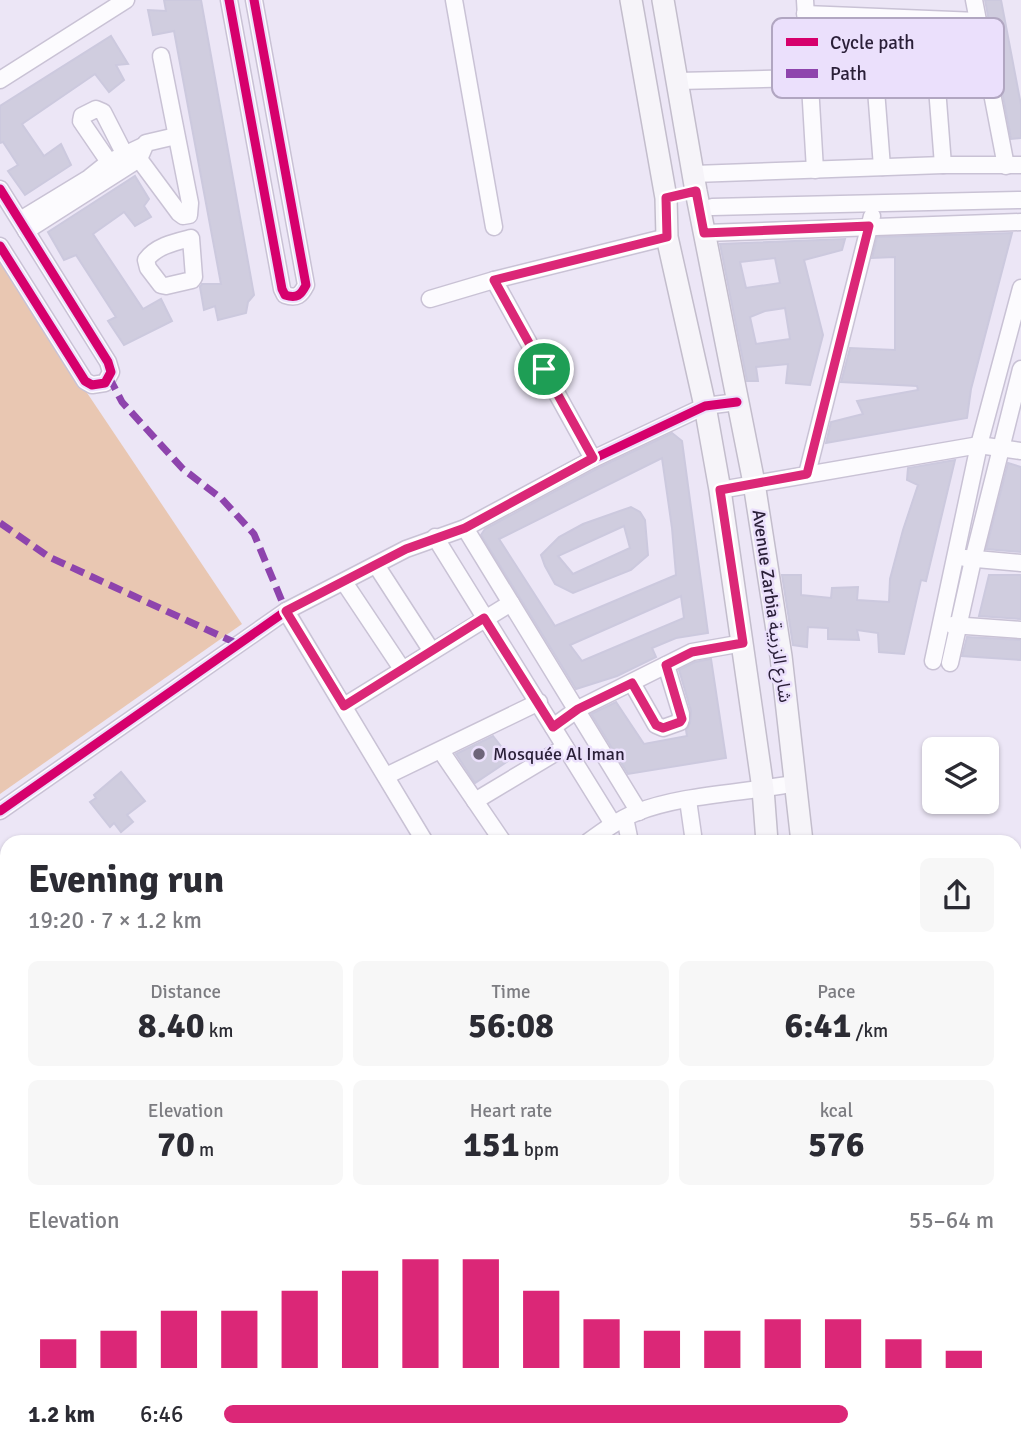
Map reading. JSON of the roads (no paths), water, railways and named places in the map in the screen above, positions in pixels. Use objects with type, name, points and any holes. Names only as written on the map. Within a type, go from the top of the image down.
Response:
[{"type":"main road","name":"Avenue Zarbia شارع الزربية","points":[[631,0],[666,198],[667,237],[705,405],[720,490],[763,789],[766,835]]},
{"type":"main road","name":"Avenue Zarbia شارع الزربية","points":[[663,0],[704,233],[754,483],[781,656],[802,835]]},
{"type":"main road","points":[[666,198],[695,183]]},
{"type":"street","points":[[0,80],[126,0]]},
{"type":"street","points":[[229,0],[282,289],[285,295],[297,297],[302,294],[306,285],[254,0]]},
{"type":"street","points":[[454,0],[494,227]]},
{"type":"street","points":[[974,0],[977,18]]},
{"type":"street","points":[[805,7],[941,18]]},
{"type":"street","points":[[161,56],[191,208],[191,238]]},
{"type":"street","points":[[678,82],[772,79]]},
{"type":"street","points":[[811,98],[815,170]]},
{"type":"street","points":[[877,98],[882,167]]},
{"type":"street","points":[[938,98],[943,165]]},
{"type":"street","points":[[695,183],[815,170],[943,165],[1013,166],[994,98]]},
{"type":"street","points":[[109,162],[81,121],[82,116],[96,108],[103,112],[180,213],[183,216],[189,215]]},
{"type":"street","points":[[23,225],[151,141],[176,136]]},
{"type":"street","points":[[23,225],[109,162],[135,153]]},
{"type":"street","points":[[0,189],[108,362],[111,372],[105,383],[99,385],[85,381],[0,246]]},
{"type":"street","points":[[990,200],[991,222]]},
{"type":"street","points":[[712,207],[1021,200]]},
{"type":"street","points":[[807,474],[874,203]]},
{"type":"street","points":[[750,206],[751,231]]},
{"type":"street","points":[[704,233],[1021,222]]},
{"type":"street","points":[[430,299],[494,280],[667,237]]},
{"type":"street","points":[[494,280],[593,458]]},
{"type":"street","points":[[933,661],[979,445],[1021,288]]},
{"type":"street","points":[[950,663],[1021,369]]},
{"type":"street","points":[[994,391],[1015,393]]},
{"type":"street","points":[[0,811],[286,611],[435,537],[465,528],[593,458],[705,405],[737,402]]},
{"type":"street","points":[[720,490],[979,445],[1021,451]]},
{"type":"street","points":[[465,528],[578,709],[626,818],[629,835]]},
{"type":"street","points":[[435,537],[565,747],[626,818]]},
{"type":"street","points":[[956,556],[973,560],[1021,563]]},
{"type":"street","points":[[376,565],[431,650]]},
{"type":"street","points":[[344,582],[402,670]]},
{"type":"street","points":[[344,706],[511,603]]},
{"type":"street","points":[[286,611],[421,835]]},
{"type":"street","points":[[942,624],[1021,630]]},
{"type":"street","points":[[553,727],[578,709],[692,652],[743,643]]},
{"type":"street","points":[[632,683],[656,725],[663,728],[680,722],[681,714],[666,665]]},
{"type":"street","points":[[386,776],[442,751],[536,698],[557,679]]},
{"type":"street","points":[[475,802],[565,747]]},
{"type":"street","points":[[442,751],[498,835]]},
{"type":"street","points":[[599,835],[626,818],[688,800],[797,783]]},
{"type":"street","points":[[688,800],[693,835]]},
{"type":"place","name":"Mosquée Al Iman","points":[[479,754]]}]
